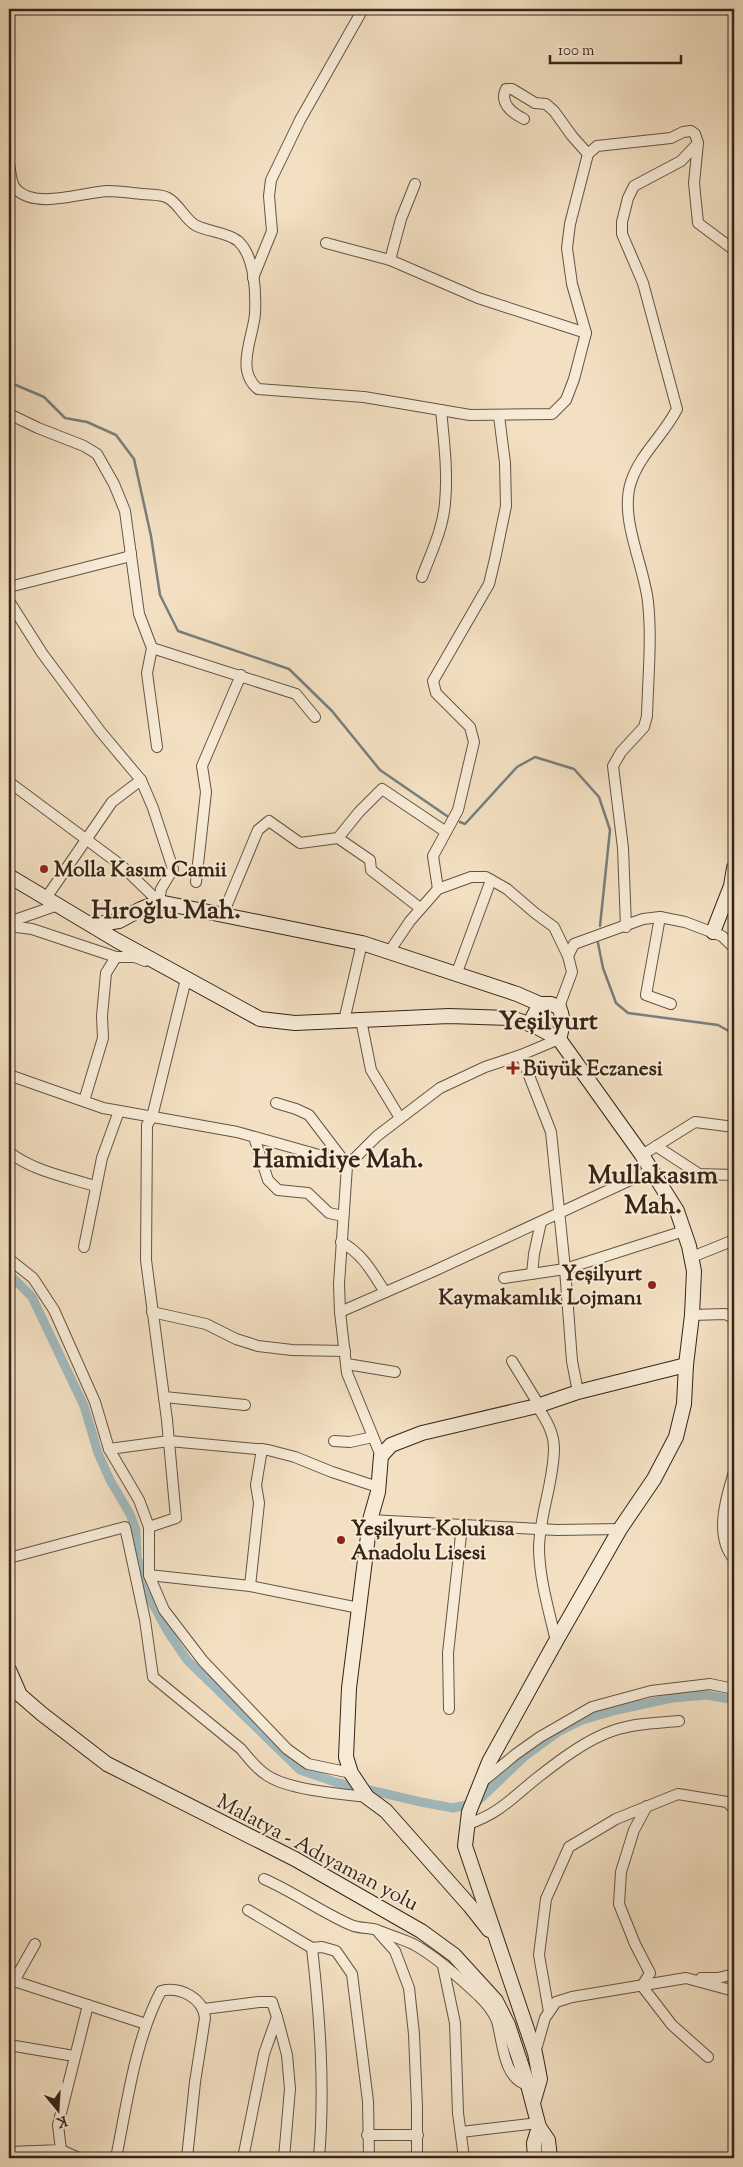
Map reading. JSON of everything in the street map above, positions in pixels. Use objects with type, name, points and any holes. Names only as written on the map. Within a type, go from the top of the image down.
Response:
[{"type":"main road","points":[[713,932],[731,886],[734,868]]},
{"type":"main road","points":[[9,876],[186,980],[260,1019],[295,1023],[450,1016],[511,1018],[535,1026],[559,1038],[642,1155],[677,1211],[692,1257],[694,1271],[684,1404],[676,1437],[654,1479],[620,1529],[489,1762],[468,1818],[465,1846],[535,2053],[540,2079],[533,2103]]},
{"type":"main road","points":[[92,925],[119,921],[159,902],[362,943],[540,1004],[551,1004],[559,1007],[563,1016],[563,1027],[559,1038]]},
{"type":"main road","points":[[535,1026],[533,1017],[540,1004]]},
{"type":"main road","points":[[496,1939],[470,1906],[386,1811],[360,1787],[346,1756],[349,1688],[370,1520],[378,1487],[381,1456],[391,1445],[422,1433],[538,1405],[578,1392],[686,1365]]},
{"type":"main road","name":"Malatya - Adıyaman yolu","points":[[9,1670],[20,1695],[107,1764],[295,1859],[421,1930],[454,1954],[496,2001],[508,2025],[528,2085],[538,2125]]},
{"type":"main road","points":[[535,2158],[534,2143],[538,2125]]},
{"type":"main road","points":[[538,2125],[548,2140],[550,2158]]},
{"type":"street","points":[[253,278],[272,231],[269,196],[270,180],[300,120],[363,9]]},
{"type":"street","points":[[524,119],[514,114],[506,105],[503,94],[506,89],[512,89],[535,102],[546,104],[554,110],[572,136],[588,154]]},
{"type":"street","points":[[9,164],[12,183],[22,194],[35,198],[51,199],[112,191],[163,195],[171,199],[197,226],[230,237],[238,242],[248,256],[253,278],[255,314],[248,344],[246,367],[252,384],[258,389],[364,397],[470,415],[552,414],[566,400],[574,379],[586,333],[572,284],[567,248],[570,224],[588,154],[597,146],[672,138],[683,132],[691,131],[695,134],[698,143],[694,183],[698,223],[734,250]]},
{"type":"street","points":[[626,927],[623,848],[613,766],[621,752],[644,726],[647,716],[650,624],[648,600],[628,516],[630,484],[638,463],[669,425],[677,409],[643,284],[622,234],[622,222],[628,198],[634,186],[681,160],[698,143]]},
{"type":"street","points":[[390,260],[401,219],[415,184]]},
{"type":"street","points":[[326,243],[390,260],[478,298],[586,333]]},
{"type":"street","points":[[422,577],[438,537],[445,504],[447,461],[441,410]]},
{"type":"street","points":[[9,414],[84,446],[97,454],[114,484],[125,511],[139,614],[152,648],[148,673],[158,747]]},
{"type":"street","points":[[438,889],[432,856],[458,810],[474,742],[470,728],[436,693],[433,681],[489,584],[506,506],[505,463],[499,416]]},
{"type":"street","points":[[9,587],[127,557],[131,553]]},
{"type":"street","points":[[9,601],[42,653],[100,731],[141,780],[153,808],[173,869],[161,889],[159,902]]},
{"type":"street","points":[[152,648],[296,694],[315,717]]},
{"type":"street","points":[[196,882],[206,792],[202,766],[241,675]]},
{"type":"street","points":[[46,898],[112,802],[141,780]]},
{"type":"street","points":[[9,782],[122,866],[159,902]]},
{"type":"street","points":[[338,838],[359,812],[382,789],[446,832]]},
{"type":"street","points":[[223,914],[258,830],[269,821],[300,843],[338,838],[370,860],[371,870],[420,908]]},
{"type":"street","points":[[389,952],[420,908],[438,889],[471,877],[486,877],[507,889],[535,914],[554,927],[568,956],[572,972],[559,1007]]},
{"type":"street","points":[[456,975],[491,880]]},
{"type":"street","points":[[9,922],[30,913],[58,905]]},
{"type":"street","points":[[22,928],[30,913]]},
{"type":"street","points":[[660,917],[646,995],[671,1004]]},
{"type":"street","points":[[568,956],[574,944],[643,920],[660,917],[685,922],[713,932],[722,936],[734,948]]},
{"type":"street","points":[[9,926],[67,940],[116,957],[134,957],[170,970]]},
{"type":"street","points":[[344,1020],[362,943]]},
{"type":"street","points":[[84,1101],[102,1038],[106,973],[116,957]]},
{"type":"street","points":[[149,1527],[176,1518],[164,1397],[146,1260],[148,1125],[152,1117],[186,980]]},
{"type":"street","points":[[361,1020],[371,1070],[400,1118]]},
{"type":"street","points":[[381,1456],[357,1400],[348,1373],[340,1312],[341,1242],[347,1166],[376,1136],[440,1088],[485,1067],[521,1055],[559,1038]]},
{"type":"street","points":[[521,1055],[551,1132],[572,1361],[578,1392]]},
{"type":"street","points":[[9,1075],[119,1111],[254,1137],[319,1154],[347,1166]]},
{"type":"street","points":[[276,1103],[309,1115],[347,1166]]},
{"type":"street","points":[[84,1247],[102,1158],[119,1111]]},
{"type":"street","points":[[642,1155],[695,1122],[734,1127]]},
{"type":"street","points":[[254,1137],[268,1180],[278,1190],[308,1193],[329,1213],[343,1216]]},
{"type":"street","points":[[656,1146],[699,1174],[734,1174]]},
{"type":"street","points":[[9,1152],[20,1160],[46,1171],[95,1186]]},
{"type":"street","points":[[340,1312],[559,1214],[652,1170]]},
{"type":"street","points":[[532,1274],[541,1222]]},
{"type":"street","points":[[504,1278],[565,1269],[684,1231]]},
{"type":"street","points":[[692,1257],[734,1240]]},
{"type":"street","points":[[341,1242],[354,1249],[361,1256],[385,1292]]},
{"type":"street","points":[[9,1259],[33,1278],[54,1310],[95,1402],[109,1449],[139,1500],[149,1527],[148,1575],[164,1610],[203,1661],[287,1749],[308,1764],[360,1787]]},
{"type":"street","points":[[152,1312],[206,1324],[258,1346],[292,1350],[345,1351]]},
{"type":"street","points":[[692,1315],[725,1314],[734,1318]]},
{"type":"street","points":[[512,1361],[548,1425],[554,1447],[540,1528],[539,1548],[543,1587],[556,1641]]},
{"type":"street","points":[[347,1364],[395,1372]]},
{"type":"street","points":[[164,1397],[245,1405]]},
{"type":"street","points":[[334,1440],[350,1442],[373,1437]]},
{"type":"street","points":[[109,1449],[169,1441],[262,1449],[295,1457],[332,1472],[378,1487]]},
{"type":"street","points":[[250,1586],[260,1503],[256,1485],[262,1449]]},
{"type":"street","points":[[734,1472],[727,1493],[722,1534],[734,1559]]},
{"type":"street","points":[[370,1520],[462,1526],[620,1529]]},
{"type":"street","points":[[449,1709],[448,1653],[462,1526]]},
{"type":"street","points":[[9,1558],[125,1527],[145,1620],[153,1677],[240,1749],[251,1762],[269,1777],[287,1784],[337,1794],[360,1787]]},
{"type":"street","points":[[148,1575],[250,1586],[359,1608]]},
{"type":"street","points":[[480,1784],[540,1737],[592,1707],[652,1691],[710,1684],[734,1689]]},
{"type":"street","points":[[468,1818],[497,1812],[551,1767],[588,1743],[614,1730],[638,1724],[679,1721]]},
{"type":"street","points":[[550,2012],[539,1955],[546,1899],[569,1847],[616,1819],[678,1794],[727,1802],[734,1809]]},
{"type":"street","points":[[642,1986],[650,1973],[618,1904],[621,1872],[626,1855],[634,1830],[647,1806]]},
{"type":"street","points":[[264,1879],[284,1888],[309,1905],[354,1926],[376,1930],[413,1944],[443,1966],[480,1998],[496,2019],[500,2043],[514,2078],[520,2083],[528,2085]]},
{"type":"street","points":[[248,1910],[312,1948],[322,1947],[336,1951],[352,1974],[368,2101],[369,2158]]},
{"type":"street","points":[[376,1930],[396,1951],[409,1988],[414,2034],[418,2135],[417,2158]]},
{"type":"street","points":[[35,1944],[11,1980],[146,2024]]},
{"type":"street","points":[[312,1948],[320,2024],[321,2128],[319,2158]]},
{"type":"street","points":[[443,1966],[456,2023],[458,2113],[464,2158]]},
{"type":"street","points":[[535,2053],[545,2018],[556,2002],[572,1997],[686,1978],[718,1978],[734,1974]]},
{"type":"street","points":[[686,1978],[734,1991]]},
{"type":"street","points":[[642,1986],[672,2025],[708,2057]]},
{"type":"street","points":[[116,2158],[149,2014],[161,1991],[176,1990],[192,1996],[204,2009],[205,2018],[195,2082],[187,2158]]},
{"type":"street","points":[[204,2009],[272,2002],[287,2055],[290,2089],[284,2158]]},
{"type":"street","points":[[61,2150],[58,2125],[88,2005]]},
{"type":"street","points":[[244,2158],[264,2054],[277,2017]]},
{"type":"street","points":[[9,2045],[74,2056]]},
{"type":"street","points":[[461,2132],[538,2125]]},
{"type":"street","points":[[368,2135],[418,2135]]},
{"type":"street","points":[[9,2152],[61,2150],[79,2158]]},
{"type":"waterway","points":[[9,382],[44,397],[65,418],[87,422],[116,435],[134,459],[151,536],[160,595],[178,631],[289,669],[332,711],[380,770],[447,816]]},
{"type":"waterway","points":[[460,822],[465,824],[517,767],[535,757],[574,769],[599,797],[610,830],[600,926]]},
{"type":"waterway","points":[[598,943],[603,968],[616,1003],[628,1013],[718,1025],[734,1034]]},
{"type":"waterway","points":[[9,1274],[32,1297],[84,1406],[98,1453],[110,1480],[130,1514],[136,1530],[137,1558],[148,1595],[168,1632],[187,1660],[300,1770],[335,1782],[453,1808],[476,1803],[525,1756],[558,1732],[582,1720],[672,1698],[707,1695],[734,1700]]},
{"type":"place","name":"Molla Kasım Camii","points":[[44,869]]},
{"type":"place","name":"Büyük Eczanesi","points":[[513,1068]]},
{"type":"place","name":"Yeşilyurt Kaymakamlık Lojmanı","points":[[652,1285]]},
{"type":"place","name":"Yeşilyurt Kolukısa Anadolu Lisesi","points":[[341,1540]]},
{"type":"district","name":"Hıroğlu Mah.","points":[[166,909]]},
{"type":"district","name":"Yeşilyurt","points":[[548,1020]]},
{"type":"district","name":"Hamidiye Mah.","points":[[338,1158]]},
{"type":"district","name":"Mullakasım Mah.","points":[[653,1189]]}]
